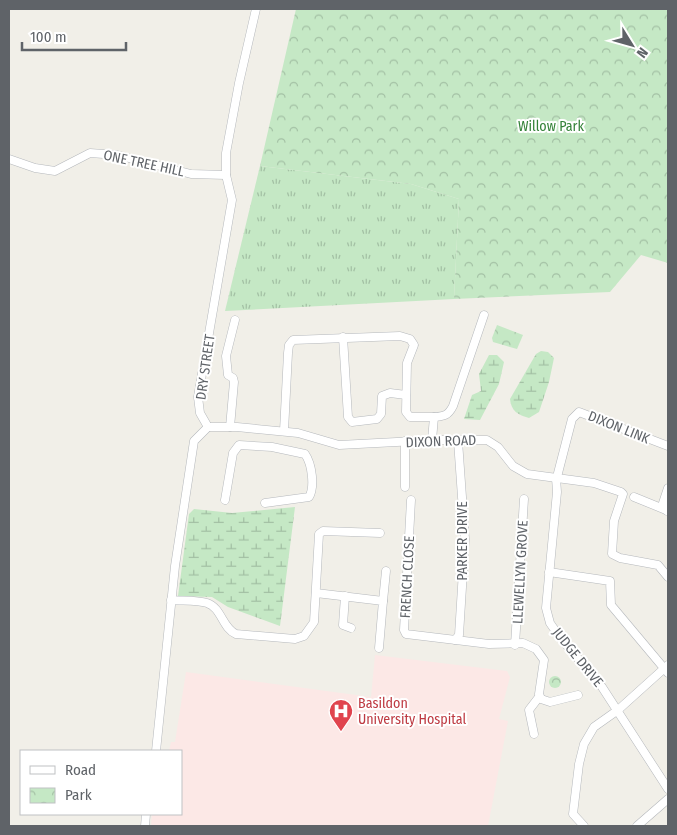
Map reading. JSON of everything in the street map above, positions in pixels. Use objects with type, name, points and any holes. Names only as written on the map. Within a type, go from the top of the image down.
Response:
[{"type":"street","name":"DRY STREET","points":[[208,428],[200,413],[198,396],[232,200],[226,175],[226,154],[239,83],[256,9]]},
{"type":"street","name":"ONE TREE HILL","points":[[9,159],[35,168],[55,171],[90,152],[117,155],[191,174],[226,175]]},
{"type":"street","points":[[284,431],[291,342],[297,339],[343,337],[400,336],[410,339],[414,345],[407,363],[407,415],[444,416],[450,413],[453,406],[484,315]]},
{"type":"street","points":[[230,427],[234,382],[233,378],[228,376],[226,356],[234,320]]},
{"type":"street","points":[[343,337],[348,416],[352,422],[377,419],[381,414],[382,396],[390,393],[406,395]]},
{"type":"street","name":"DIXON LINK","points":[[556,477],[572,419],[578,412],[668,446]]},
{"type":"street","points":[[432,440],[434,417]]},
{"type":"street","name":"DIXON ROAD","points":[[208,428],[230,427],[284,431],[298,433],[339,445],[432,440],[488,440],[498,447],[520,471],[534,476],[556,477],[594,483],[623,494],[614,521],[612,554],[620,558],[658,565],[668,577]]},
{"type":"street","points":[[156,750],[172,600],[194,441],[208,428]]},
{"type":"street","points":[[259,445],[261,429]]},
{"type":"street","points":[[405,441],[405,486]]},
{"type":"street","name":"PARKER DRIVE","points":[[455,640],[459,636],[465,539],[458,441]]},
{"type":"street","points":[[224,500],[234,450],[242,444],[259,445],[305,454],[310,464],[312,490],[309,497],[265,503]]},
{"type":"street","name":"JUDGE DRIVE","points":[[556,477],[557,492],[546,608],[550,623],[618,710],[668,789]]},
{"type":"street","points":[[667,511],[663,503],[668,488]]},
{"type":"street","points":[[634,497],[667,511]]},
{"type":"street","name":"LLEWELLYN GROVE","points":[[515,645],[524,499]]},
{"type":"street","name":"FRENCH CLOSE","points":[[411,500],[404,630],[410,636],[515,645],[523,643],[533,647],[544,660],[539,696],[529,710],[534,734]]},
{"type":"street","points":[[172,600],[207,603],[216,609],[229,631],[236,634],[295,639],[304,636],[314,622],[319,534],[323,531],[380,533]]},
{"type":"street","points":[[379,648],[386,571]]},
{"type":"street","points":[[549,572],[610,581],[610,605],[667,669],[618,710],[594,727],[584,744],[579,764],[573,814],[584,826]]},
{"type":"street","points":[[316,593],[384,601]]},
{"type":"street","points":[[345,596],[343,625],[351,628]]},
{"type":"street","points":[[539,696],[550,702],[578,695]]},
{"type":"street","points":[[637,826],[668,798]]},
{"type":"shaded area","name":"Basildon University Hospital","points":[[375,655],[507,671],[510,677],[499,719],[508,721],[488,826],[151,826],[152,815],[182,815],[182,750],[169,750],[171,742],[175,742],[186,672],[371,697]]},
{"type":"green space","name":"Willow Park","points":[[296,9],[668,9],[668,263],[641,255],[610,292],[454,299],[459,199],[411,184],[260,166]]},
{"type":"green space","points":[[260,166],[411,184],[459,199],[454,299],[225,311]]},
{"type":"green space","points":[[497,325],[523,335],[517,349],[493,342],[492,338]]},
{"type":"green space","points":[[541,351],[548,352],[554,358],[549,382],[539,412],[529,418],[516,412],[512,407],[510,399],[536,354]]},
{"type":"green space","points":[[489,355],[497,355],[504,362],[499,384],[480,420],[464,419],[472,395],[481,391],[479,374]]},
{"type":"green space","points":[[295,507],[280,626],[228,607],[212,597],[178,596],[189,514],[194,509],[232,513]]},
{"type":"green space","points":[[557,676],[560,677],[560,687],[553,688],[550,687],[549,680],[550,677]]},
{"type":"place","name":"Basildon University Hospital","points":[[341,732]]}]
